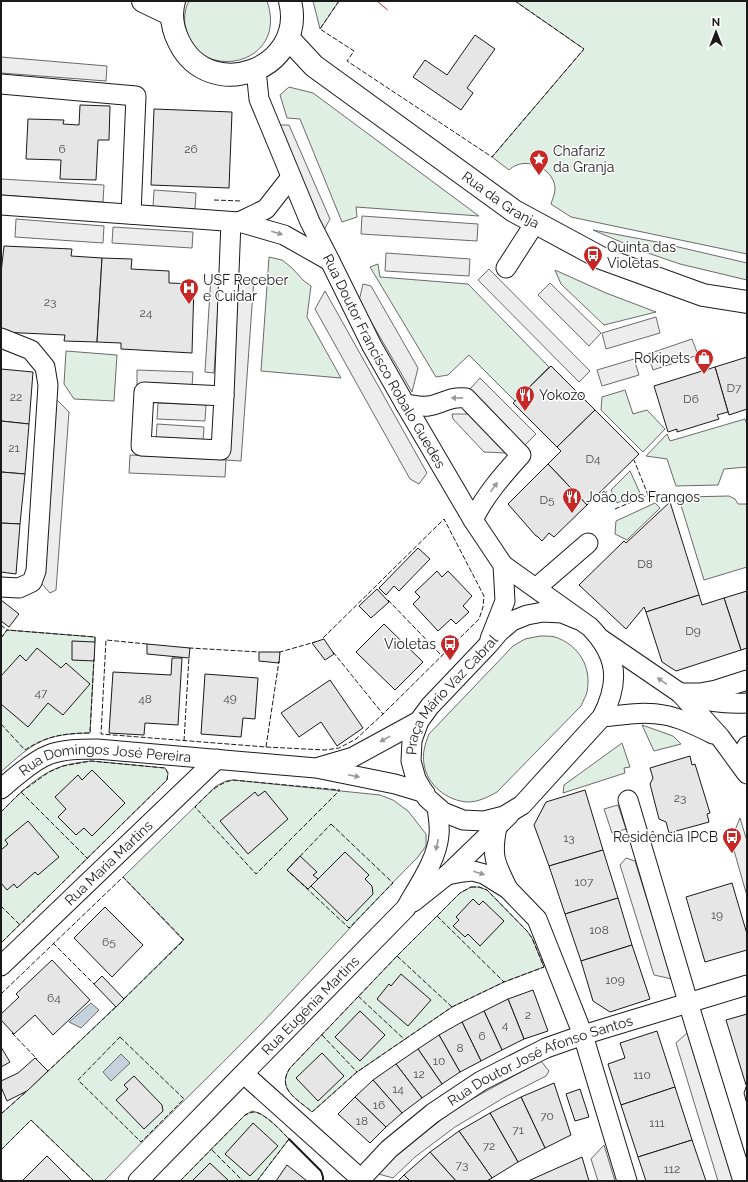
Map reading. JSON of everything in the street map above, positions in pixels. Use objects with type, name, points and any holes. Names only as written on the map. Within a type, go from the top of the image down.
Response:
[{"type":"main road","points":[[143,1],[173,8],[175,33],[183,50],[196,63],[212,72],[230,75],[244,74],[265,64],[282,49],[288,38],[292,20],[290,1]]},
{"type":"main road","name":"Rua da Granja","points":[[288,38],[314,66],[514,212],[600,258],[703,295],[747,302]]},
{"type":"main road","points":[[265,64],[314,66]]},
{"type":"street","name":"Rua Doutor Francisco Robalo Guedes","points":[[265,64],[259,99],[310,222],[372,346],[473,520],[503,565]]},
{"type":"street","points":[[230,75],[259,99]]},
{"type":"street","points":[[1,84],[136,96],[131,214]]},
{"type":"street","points":[[235,222],[266,209],[292,177]]},
{"type":"street","points":[[1,205],[235,222],[284,235],[330,261]]},
{"type":"street","points":[[224,396],[144,392],[141,446],[221,450],[235,222]]},
{"type":"street","points":[[506,268],[535,223]]},
{"type":"street","points":[[1,338],[31,350],[45,367],[48,385],[36,571],[32,582],[19,588],[1,587]]},
{"type":"street","points":[[405,404],[427,406],[450,398],[466,398],[521,455],[501,477],[481,504],[473,520]]},
{"type":"street","points":[[536,588],[588,543]]},
{"type":"street","points":[[503,565],[579,620]]},
{"type":"street","points":[[488,645],[505,601],[503,565]]},
{"type":"street","name":"Praça Mário Vaz Cabral","points":[[543,612],[562,613],[579,620],[590,627],[599,637],[610,658],[613,670],[614,684],[610,701],[602,717],[522,805],[504,816],[484,821],[463,820],[443,812],[431,800],[416,779],[411,761],[412,740],[420,720],[430,706],[499,632],[512,621],[527,615],[543,612]]},
{"type":"street","points":[[599,637],[680,693],[744,761]]},
{"type":"street","points":[[680,693],[706,692],[747,680]]},
{"type":"street","points":[[680,693],[709,702],[730,704],[747,703]]},
{"type":"street","points":[[602,717],[637,713],[664,715],[690,723],[720,737]]},
{"type":"street","points":[[316,768],[353,757],[420,720]]},
{"type":"street","name":"Rua Domingos José Pereira","points":[[1,789],[25,770],[48,755],[73,749],[97,749],[316,768],[395,784],[431,800]]},
{"type":"street","name":"Rua Maria Martins","points":[[1,966],[217,759]]},
{"type":"street","name":"Rua Eugénia Martins","points":[[138,1181],[406,908],[437,849],[439,834],[431,800]]},
{"type":"street","points":[[628,800],[743,1181]]},
{"type":"street","points":[[406,908],[447,875],[515,809]]},
{"type":"street","points":[[497,827],[494,843],[494,856],[508,889]]},
{"type":"street","points":[[447,875],[473,871],[484,874],[508,889],[538,919],[583,1035],[627,1181]]},
{"type":"street","name":"Rua Doutor José Afonso Santos","points":[[360,1180],[388,1149],[433,1113],[481,1081],[546,1048],[747,984]]},
{"type":"street","points":[[244,1074],[360,1180]]},
{"type":"green space","points":[[189,1],[267,1],[270,23],[265,41],[254,53],[238,60],[221,61],[205,56],[192,44],[185,25],[185,13]]},
{"type":"green space","points":[[313,1],[339,1],[320,29]]},
{"type":"green space","points":[[515,1],[747,1],[747,254],[571,217],[551,204],[555,189],[554,183],[547,172],[542,168],[536,165],[523,164],[517,165],[509,170],[492,157],[584,49]]},
{"type":"green space","points":[[289,87],[313,93],[479,216],[356,207],[357,217],[342,222],[300,119],[287,118],[280,95]]},
{"type":"green space","points":[[593,230],[657,242],[747,263],[747,280],[680,264],[642,251]]},
{"type":"green space","points":[[269,257],[282,260],[311,286],[307,317],[341,378],[261,371]]},
{"type":"green space","points":[[378,264],[380,277],[468,284],[549,367],[515,401],[469,355],[448,375],[436,377],[370,267]]},
{"type":"green space","points":[[555,270],[606,293],[656,312],[604,325],[561,284]]},
{"type":"green space","points":[[66,351],[117,355],[114,401],[74,399],[64,384]]},
{"type":"green space","points":[[625,390],[633,414],[647,410],[665,429],[643,452],[601,410],[602,397]]},
{"type":"green space","points":[[745,419],[747,425],[747,467],[724,469],[718,485],[676,486],[667,459],[646,456],[667,434],[670,441]]},
{"type":"green space","points":[[630,471],[640,493],[617,503],[611,490]]},
{"type":"green space","points":[[729,496],[735,499],[738,504],[747,504],[747,567],[704,580],[680,499],[684,497]]},
{"type":"green space","points":[[655,503],[660,508],[627,540],[615,534],[616,521]]},
{"type":"green space","points":[[7,630],[95,637],[90,733],[61,735],[50,738],[22,753],[1,772],[1,638]]},
{"type":"green space","points":[[540,636],[553,637],[571,645],[582,658],[588,683],[587,694],[581,706],[497,792],[472,802],[453,799],[434,785],[426,772],[423,760],[425,745],[429,734],[513,646],[525,639]]},
{"type":"green space","points":[[642,725],[673,736],[681,744],[654,751]]},
{"type":"green space","points":[[622,743],[630,767],[624,768],[625,773],[563,793],[564,785]]},
{"type":"green space","points":[[91,761],[165,768],[168,773],[167,780],[1,943],[1,812],[30,785],[54,769],[66,765]]},
{"type":"green space","points":[[233,780],[380,795],[393,800],[408,811],[426,834],[426,846],[417,858],[358,919],[262,1023],[104,1181],[94,1181],[31,1120],[1,1150],[1,1114],[94,1028],[183,940],[123,877],[216,786],[226,781]]},
{"type":"green space","points":[[471,887],[479,887],[487,890],[527,931],[532,938],[544,967],[504,982],[452,1007],[357,1072],[312,1112],[295,1098],[287,1088],[285,1082],[286,1075],[290,1068],[397,956],[460,893]]},
{"type":"green space","points":[[252,1111],[263,1115],[289,1139],[257,1181],[180,1181],[245,1115]]},
{"type":"shaded area","points":[[1,57],[107,66],[106,81],[1,73]]},
{"type":"shaded area","points":[[278,125],[289,125],[330,219],[324,230]]},
{"type":"shaded area","points":[[1,179],[104,185],[103,202],[1,195]]},
{"type":"shaded area","points":[[154,190],[196,193],[195,209],[153,207]]},
{"type":"shaded area","points":[[362,216],[478,224],[477,241],[361,234]]},
{"type":"shaded area","points":[[16,219],[104,226],[103,243],[15,237]]},
{"type":"shaded area","points":[[113,227],[193,232],[192,248],[112,243]]},
{"type":"shaded area","points":[[386,253],[470,259],[469,276],[385,271]]},
{"type":"shaded area","points":[[489,269],[590,371],[579,382],[478,280]]},
{"type":"shaded area","points":[[211,275],[220,276],[214,373],[205,372]]},
{"type":"shaded area","points":[[238,277],[254,278],[241,461],[226,460]]},
{"type":"shaded area","points":[[550,283],[601,333],[589,346],[538,295]]},
{"type":"shaded area","points":[[363,284],[371,286],[418,368],[412,392],[359,301]]},
{"type":"shaded area","points":[[325,291],[427,473],[419,484],[410,479],[315,309]]},
{"type":"shaded area","points":[[656,317],[660,333],[606,349],[602,333]]},
{"type":"shaded area","points":[[692,339],[698,355],[653,370],[648,354]]},
{"type":"shaded area","points":[[634,359],[639,375],[602,386],[597,370]]},
{"type":"shaded area","points":[[137,370],[193,372],[192,387],[137,385]]},
{"type":"shaded area","points":[[480,378],[536,434],[524,446],[469,390]]},
{"type":"shaded area","points":[[55,398],[69,412],[56,590],[50,593],[41,583]]},
{"type":"shaded area","points":[[158,403],[206,405],[205,421],[157,419]]},
{"type":"shaded area","points":[[452,414],[469,414],[506,453],[484,452],[453,419]]},
{"type":"shaded area","points":[[157,424],[204,427],[203,442],[156,440]]},
{"type":"shaded area","points":[[130,455],[226,460],[225,477],[129,473]]},
{"type":"shaded area","points":[[618,805],[626,829],[612,833],[604,809]]},
{"type":"shaded area","points":[[740,818],[747,841],[747,896],[731,840]]},
{"type":"shaded area","points":[[626,858],[635,861],[672,979],[654,975],[620,865]]},
{"type":"shaded area","points":[[91,1003],[99,1010],[81,1028],[69,1022]]},
{"type":"shaded area","points":[[688,1032],[734,1181],[718,1181],[676,1043]]},
{"type":"shaded area","points":[[121,1054],[130,1063],[111,1081],[103,1072]]},
{"type":"shaded area","points":[[541,1061],[549,1071],[546,1076],[505,1097],[455,1127],[415,1157],[393,1178],[375,1173],[405,1147],[446,1116],[470,1100]]},
{"type":"shaded area","points":[[604,1145],[615,1181],[598,1181],[591,1159]]},
{"type":"building","points":[[475,35],[495,49],[467,88],[473,93],[461,110],[413,77],[425,60],[447,75]]},
{"type":"building","points":[[80,105],[110,106],[109,140],[98,140],[96,180],[60,179],[61,160],[26,159],[28,119],[64,120],[63,124],[79,125]]},
{"type":"building","points":[[154,109],[232,112],[229,188],[151,185]]},
{"type":"building","points":[[4,246],[72,249],[71,256],[102,258],[97,342],[64,341],[65,335],[1,332],[1,273]]},
{"type":"building","points":[[102,258],[132,259],[131,269],[169,271],[169,283],[194,284],[192,353],[121,349],[121,343],[97,342]]},
{"type":"building","points":[[747,357],[747,409],[729,415],[715,367]]},
{"type":"building","points":[[551,366],[595,410],[557,447],[513,403]]},
{"type":"building","points":[[715,367],[728,412],[717,415],[719,419],[677,432],[677,429],[668,432],[654,386]]},
{"type":"building","points":[[1,369],[33,372],[29,424],[1,421]]},
{"type":"building","points":[[595,410],[639,454],[587,505],[548,464],[561,451],[557,447]]},
{"type":"building","points":[[1,421],[29,424],[25,474],[1,472]]},
{"type":"building","points":[[548,464],[587,505],[554,537],[549,533],[542,541],[508,504]]},
{"type":"building","points":[[1,472],[25,474],[20,524],[1,523]]},
{"type":"building","points":[[670,502],[699,595],[646,612],[644,607],[626,629],[579,585],[624,541],[626,543]]},
{"type":"building","points":[[1,523],[20,524],[16,574],[1,572]]},
{"type":"building","points":[[418,548],[430,559],[399,591],[394,586],[386,595],[379,588]]},
{"type":"building","points":[[437,571],[442,577],[448,571],[472,596],[463,606],[469,612],[456,624],[451,619],[438,631],[413,604],[420,597],[415,592]]},
{"type":"building","points":[[377,589],[389,602],[371,618],[359,606]]},
{"type":"building","points":[[747,591],[747,648],[741,650],[724,598]]},
{"type":"building","points":[[699,595],[702,605],[724,598],[741,650],[676,671],[662,662],[646,612]]},
{"type":"building","points":[[1,600],[19,614],[9,627],[1,621]]},
{"type":"building","points":[[384,624],[423,662],[395,690],[356,652]]},
{"type":"building","points":[[324,639],[334,654],[325,660],[312,643]]},
{"type":"building","points":[[72,641],[95,642],[94,661],[72,660]]},
{"type":"building","points":[[147,644],[190,648],[189,658],[147,654]]},
{"type":"building","points":[[37,648],[61,668],[66,663],[90,684],[63,715],[48,703],[28,727],[1,704],[1,676],[20,655],[26,661]]},
{"type":"building","points":[[259,652],[280,652],[279,663],[259,661]]},
{"type":"building","points":[[172,658],[182,658],[178,725],[145,723],[144,735],[109,733],[113,672],[171,675]]},
{"type":"building","points":[[205,674],[258,678],[255,719],[243,718],[241,737],[201,734]]},
{"type":"building","points":[[330,680],[363,728],[337,746],[321,722],[299,737],[281,713]]},
{"type":"building","points":[[690,756],[692,765],[695,764],[710,813],[707,814],[709,822],[669,833],[666,822],[659,819],[650,784],[653,778],[650,768]]},
{"type":"building","points":[[92,770],[125,803],[92,836],[84,828],[76,835],[58,817],[66,809],[55,797],[78,775],[82,780]]},
{"type":"building","points":[[585,790],[603,850],[549,866],[534,825],[546,802]]},
{"type":"building","points":[[265,791],[288,819],[248,854],[220,821],[255,792],[258,796]]},
{"type":"building","points":[[28,821],[59,857],[38,875],[35,872],[17,888],[14,884],[7,890],[1,883],[1,850],[8,844],[5,840]]},
{"type":"building","points":[[603,850],[618,898],[565,914],[549,866]]},
{"type":"building","points":[[345,852],[369,875],[365,879],[372,886],[373,894],[347,921],[311,886]]},
{"type":"building","points":[[300,856],[317,872],[313,875],[318,879],[308,889],[287,870]]},
{"type":"building","points":[[732,883],[747,934],[747,950],[705,962],[686,897]]},
{"type":"building","points":[[618,898],[632,945],[581,961],[565,914]]},
{"type":"building","points":[[473,899],[479,905],[483,901],[504,921],[480,946],[468,934],[465,937],[453,926],[459,920],[456,917]]},
{"type":"building","points":[[105,907],[143,945],[112,977],[74,938]]},
{"type":"building","points":[[632,945],[650,999],[610,1012],[593,1001],[581,961]]},
{"type":"building","points":[[52,960],[90,1000],[53,1035],[35,1015],[14,1034],[1,1020],[1,1014],[19,997],[16,994]]},
{"type":"building","points":[[401,974],[431,1000],[408,1026],[377,999],[389,984],[391,986]]},
{"type":"building","points":[[102,976],[124,999],[116,1007],[94,984]]},
{"type":"building","points":[[533,990],[548,1031],[524,1039],[508,999]]},
{"type":"building","points":[[508,999],[524,1039],[502,1050],[484,1011]]},
{"type":"building","points":[[360,1011],[385,1035],[360,1061],[335,1037]]},
{"type":"building","points":[[484,1011],[502,1050],[481,1061],[462,1022]]},
{"type":"building","points":[[747,1014],[747,1084],[746,1085],[726,1020]]},
{"type":"building","points":[[462,1022],[481,1061],[460,1072],[439,1035]]},
{"type":"building","points":[[657,1031],[675,1087],[621,1105],[608,1064],[625,1058],[620,1043]]},
{"type":"building","points":[[439,1035],[460,1072],[442,1084],[418,1049]]},
{"type":"building","points":[[1,1047],[10,1062],[1,1067]]},
{"type":"building","points":[[418,1049],[442,1084],[422,1098],[396,1064]]},
{"type":"building","points":[[322,1053],[344,1076],[318,1101],[296,1078]]},
{"type":"building","points":[[35,1058],[48,1071],[27,1091],[7,1101],[1,1087],[1,1081],[18,1073]]},
{"type":"building","points":[[396,1064],[422,1098],[402,1113],[373,1080]]},
{"type":"building","points":[[134,1076],[162,1105],[163,1111],[144,1129],[116,1100],[128,1089],[124,1085]]},
{"type":"building","points":[[373,1080],[402,1113],[386,1127],[355,1097]]},
{"type":"building","points":[[554,1083],[571,1135],[545,1148],[521,1097]]},
{"type":"building","points":[[747,1084],[747,1104],[744,1093]]},
{"type":"building","points":[[675,1087],[692,1140],[638,1157],[621,1105]]},
{"type":"building","points":[[580,1089],[589,1117],[575,1121],[566,1094]]},
{"type":"building","points":[[355,1097],[386,1127],[370,1143],[338,1114]]},
{"type":"building","points":[[521,1097],[545,1148],[518,1162],[490,1113]]},
{"type":"building","points":[[490,1113],[518,1162],[492,1178],[459,1131]]},
{"type":"building","points":[[253,1123],[278,1146],[250,1176],[225,1154]]},
{"type":"building","points":[[459,1131],[492,1178],[487,1181],[456,1181],[430,1152]]},
{"type":"building","points":[[692,1140],[706,1181],[646,1181],[638,1157]]},
{"type":"building","points":[[430,1152],[456,1181],[410,1181],[404,1175]]},
{"type":"building","points":[[47,1156],[72,1181],[22,1181]]},
{"type":"building","points":[[582,1157],[589,1181],[528,1181]]},
{"type":"building","points":[[210,1163],[229,1181],[192,1181]]},
{"type":"building","points":[[287,1165],[307,1181],[276,1181]]},
{"type":"building","points":[[404,1175],[410,1181],[398,1181]]},
{"type":"fence","points":[[339,1],[320,29],[354,51],[347,61],[492,157],[584,49],[515,1]]},
{"type":"fence","points":[[214,200],[241,201]]},
{"type":"fence","points":[[615,509],[648,495],[634,460]]},
{"type":"fence","points":[[147,644],[106,640],[101,734],[266,747],[325,750],[339,748],[356,739],[479,619],[483,607],[484,596],[444,519],[322,639]]},
{"type":"fence","points":[[388,600],[442,656]]},
{"type":"fence","points":[[1,625],[7,630]]},
{"type":"fence","points":[[1,638],[7,630],[95,637],[95,643]]},
{"type":"fence","points":[[279,653],[315,642]]},
{"type":"fence","points":[[189,649],[259,652]]},
{"type":"fence","points":[[333,652],[383,714]]},
{"type":"fence","points":[[184,741],[189,657]]},
{"type":"fence","points":[[1,724],[25,750],[48,738],[90,733],[94,659]]},
{"type":"fence","points":[[266,747],[279,661]]},
{"type":"fence","points":[[1,812],[21,792],[49,772],[63,766],[91,761],[165,768],[168,773],[167,780],[1,943]]},
{"type":"fence","points":[[233,780],[340,790],[256,874],[195,807],[217,787],[233,780]]},
{"type":"fence","points":[[21,792],[88,859]]},
{"type":"fence","points":[[331,824],[393,883],[349,928],[287,870],[331,824]]},
{"type":"fence","points":[[1,994],[123,877],[184,940],[123,1000]]},
{"type":"fence","points":[[471,887],[479,887],[487,890],[527,931],[532,938],[544,967],[504,982],[452,1007],[357,1072],[312,1112],[295,1098],[287,1088],[285,1082],[286,1075],[290,1068],[397,956],[460,893],[471,887]]},
{"type":"fence","points":[[1,906],[20,925]]},
{"type":"fence","points":[[437,916],[504,982]]},
{"type":"fence","points":[[53,943],[94,984]]},
{"type":"fence","points":[[397,956],[452,1007]]},
{"type":"fence","points":[[358,996],[405,1040]]},
{"type":"fence","points":[[46,1069],[48,1071],[117,1006]]},
{"type":"fence","points":[[12,1033],[37,1059]]},
{"type":"fence","points":[[322,1035],[357,1072]]},
{"type":"fence","points":[[120,1037],[184,1099],[141,1142],[78,1080],[120,1037]]},
{"type":"fence","points":[[1,1114],[27,1091]]},
{"type":"fence","points":[[180,1181],[245,1115],[254,1112],[263,1115],[289,1139],[257,1181]]},
{"type":"fence","points":[[1,1150],[31,1120],[94,1181]]},
{"type":"fence","points":[[212,1150],[243,1181]]},
{"type":"fence","points":[[1,1178],[4,1181]]},
{"type":"wall","points":[[289,1139],[321,1171],[323,1181]]},
{"type":"power","points":[[377,1],[390,12]]},
{"type":"place","name":"Chafariz da Granja","points":[[539,176]]},
{"type":"place","name":"Quinta das Violetas","points":[[593,272]]},
{"type":"place","name":"USF Receber e Cuidar","points":[[189,305]]},
{"type":"place","name":"Rokipets","points":[[704,375]]},
{"type":"place","name":"Yokozo","points":[[525,412]]},
{"type":"place","name":"João dos Frangos","points":[[572,514]]},
{"type":"place","name":"Violetas","points":[[450,661]]},
{"type":"place","name":"Residência IPCB","points":[[732,854]]}]
